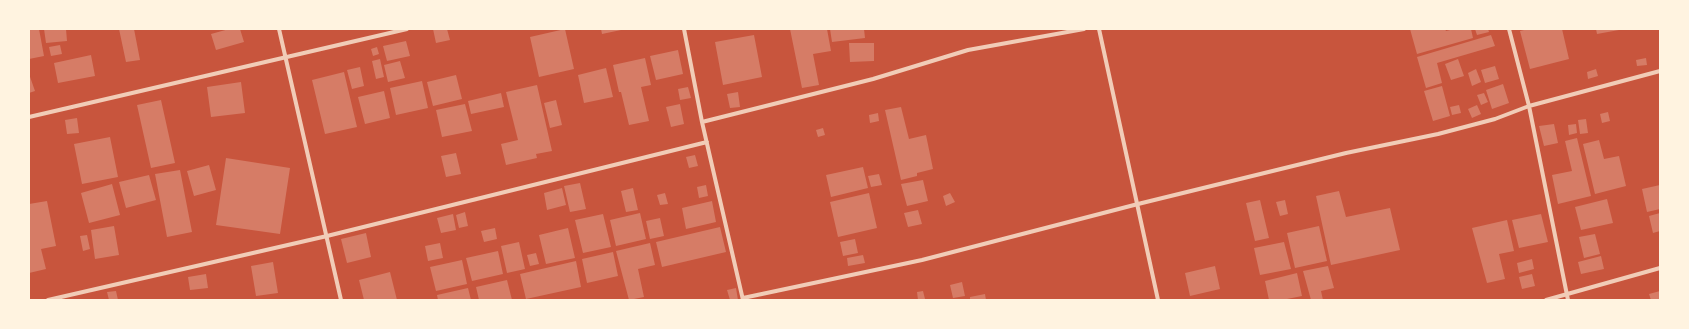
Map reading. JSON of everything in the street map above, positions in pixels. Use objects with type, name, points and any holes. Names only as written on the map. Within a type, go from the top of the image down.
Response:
[{"type":"street","points":[[279,29],[341,300]]},
{"type":"street","points":[[29,117],[407,29]]},
{"type":"street","points":[[684,29],[702,122],[743,299],[922,260],[1138,204],[1346,153],[1438,134],[1495,119],[1528,106],[1660,71]]},
{"type":"street","points":[[702,122],[873,80],[968,50],[1084,29]]},
{"type":"street","points":[[1099,29],[1158,300]]},
{"type":"street","points":[[1509,29],[1528,106],[1568,300]]},
{"type":"street","points":[[48,300],[327,236],[707,142]]},
{"type":"street","points":[[1546,300],[1660,268]]},
{"type":"building","points":[[29,29],[39,29],[44,56],[29,59]]},
{"type":"building","points":[[44,29],[66,29],[67,41],[46,43]]},
{"type":"building","points":[[119,29],[134,29],[140,60],[126,62]]},
{"type":"building","points":[[229,29],[240,29],[244,42],[216,50],[211,34]]},
{"type":"building","points":[[433,29],[447,29],[450,40],[436,43]]},
{"type":"building","points":[[565,29],[574,69],[539,77],[530,37]]},
{"type":"building","points":[[601,29],[621,29],[621,30],[602,34]]},
{"type":"building","points":[[790,29],[827,29],[831,51],[813,54],[819,85],[802,88]]},
{"type":"building","points":[[830,29],[864,29],[865,38],[832,42]]},
{"type":"building","points":[[1410,29],[1445,29],[1446,31],[1454,29],[1471,29],[1473,38],[1417,54]]},
{"type":"building","points":[[1475,29],[1488,29],[1489,32],[1477,35]]},
{"type":"building","points":[[1528,29],[1562,29],[1569,59],[1530,69],[1520,31]]},
{"type":"building","points":[[1596,29],[1619,29],[1619,30],[1597,34]]},
{"type":"building","points":[[754,35],[762,77],[723,85],[715,42]]},
{"type":"building","points":[[1491,35],[1495,46],[1437,63],[1442,83],[1426,88],[1417,57]]},
{"type":"building","points":[[406,41],[410,56],[387,61],[383,46]]},
{"type":"building","points":[[849,43],[874,43],[874,61],[850,62]]},
{"type":"building","points":[[60,45],[62,54],[51,56],[49,47]]},
{"type":"building","points":[[377,47],[379,54],[373,56],[371,49]]},
{"type":"building","points":[[678,50],[683,74],[656,80],[650,56]]},
{"type":"building","points":[[91,55],[95,76],[58,83],[54,63]]},
{"type":"building","points":[[645,58],[651,85],[641,87],[649,121],[629,125],[613,65]]},
{"type":"building","points":[[1646,58],[1647,65],[1637,66],[1636,60]]},
{"type":"building","points":[[380,59],[384,77],[376,79],[372,61]]},
{"type":"building","points":[[1458,59],[1464,76],[1451,80],[1445,64]]},
{"type":"building","points":[[400,61],[405,78],[388,82],[384,65]]},
{"type":"building","points":[[1495,66],[1499,79],[1485,83],[1481,70]]},
{"type":"building","points":[[360,67],[364,86],[352,89],[347,70]]},
{"type":"building","points":[[606,68],[613,97],[584,103],[578,75]]},
{"type":"building","points":[[1476,69],[1481,82],[1472,86],[1468,73]]},
{"type":"building","points":[[1596,69],[1598,76],[1588,79],[1587,72]]},
{"type":"building","points":[[344,72],[357,127],[325,134],[312,80]]},
{"type":"building","points":[[29,74],[35,91],[29,93]]},
{"type":"building","points":[[456,75],[462,99],[433,106],[427,82]]},
{"type":"building","points":[[422,81],[428,108],[396,115],[390,88]]},
{"type":"building","points":[[241,82],[245,113],[211,117],[207,87]]},
{"type":"building","points":[[1503,84],[1509,103],[1492,109],[1486,90]]},
{"type":"building","points":[[537,85],[552,151],[536,154],[537,158],[506,165],[501,144],[518,140],[506,92]]},
{"type":"building","points":[[1442,86],[1450,116],[1433,121],[1424,91]]},
{"type":"building","points":[[688,87],[691,98],[680,100],[678,89]]},
{"type":"building","points":[[384,91],[390,118],[365,124],[358,97]]},
{"type":"building","points":[[738,92],[740,107],[730,108],[727,94]]},
{"type":"building","points":[[501,93],[504,107],[471,114],[468,101]]},
{"type":"building","points":[[1484,93],[1488,102],[1481,105],[1477,95]]},
{"type":"building","points":[[161,100],[175,163],[151,168],[137,105]]},
{"type":"building","points":[[556,100],[562,125],[550,128],[544,103]]},
{"type":"building","points":[[465,104],[472,131],[442,137],[436,110]]},
{"type":"building","points":[[680,104],[684,124],[671,127],[666,107]]},
{"type":"building","points":[[1459,105],[1461,113],[1452,115],[1450,107]]},
{"type":"building","points":[[1477,105],[1481,114],[1472,118],[1468,109]]},
{"type":"building","points":[[901,107],[909,139],[926,135],[933,169],[917,173],[917,176],[901,180],[885,110]]},
{"type":"building","points":[[1608,112],[1610,121],[1602,123],[1600,114]]},
{"type":"building","points":[[878,113],[879,121],[870,123],[869,115]]},
{"type":"building","points":[[77,118],[79,133],[67,134],[65,120]]},
{"type":"building","points":[[1586,119],[1588,133],[1580,134],[1578,120]]},
{"type":"building","points":[[1554,124],[1558,143],[1544,146],[1539,126]]},
{"type":"building","points":[[1576,124],[1577,133],[1569,135],[1568,125]]},
{"type":"building","points":[[823,128],[825,135],[818,137],[816,130]]},
{"type":"building","points":[[110,137],[118,177],[82,184],[74,144]]},
{"type":"building","points":[[1577,138],[1591,196],[1558,204],[1552,175],[1572,171],[1565,141]]},
{"type":"building","points":[[1599,140],[1604,159],[1619,156],[1626,186],[1595,194],[1583,144]]},
{"type":"building","points":[[456,153],[461,174],[446,177],[441,156]]},
{"type":"building","points":[[695,155],[698,166],[689,168],[686,157]]},
{"type":"building","points":[[226,158],[290,168],[280,234],[216,225]]},
{"type":"building","points":[[209,165],[216,190],[194,196],[187,171]]},
{"type":"building","points":[[863,167],[868,188],[831,197],[826,175]]},
{"type":"building","points":[[180,170],[192,232],[167,237],[155,174]]},
{"type":"building","points":[[879,174],[882,185],[871,187],[868,176]]},
{"type":"building","points":[[149,175],[156,200],[126,208],[119,182]]},
{"type":"building","points":[[923,180],[928,201],[907,206],[901,184]]},
{"type":"building","points":[[580,183],[586,209],[570,212],[564,186]]},
{"type":"building","points":[[112,184],[120,215],[89,223],[81,193]]},
{"type":"building","points":[[706,185],[708,196],[699,198],[697,187]]},
{"type":"building","points":[[1660,185],[1660,209],[1647,212],[1642,189]]},
{"type":"building","points":[[562,188],[566,205],[547,210],[544,193]]},
{"type":"building","points":[[633,188],[638,210],[626,212],[621,191]]},
{"type":"building","points":[[1339,191],[1346,217],[1390,208],[1400,250],[1331,265],[1316,196]]},
{"type":"building","points":[[665,193],[668,204],[660,205],[657,195]]},
{"type":"building","points":[[869,193],[877,228],[838,237],[830,202]]},
{"type":"building","points":[[950,193],[955,202],[946,206],[943,196]]},
{"type":"building","points":[[1607,199],[1613,223],[1581,230],[1575,207]]},
{"type":"building","points":[[1260,200],[1269,238],[1255,241],[1246,203]]},
{"type":"building","points":[[1285,200],[1288,214],[1280,216],[1276,202]]},
{"type":"building","points":[[47,201],[56,246],[41,249],[46,269],[29,273],[29,204]]},
{"type":"building","points":[[712,201],[716,222],[686,229],[682,208]]},
{"type":"building","points":[[918,210],[922,224],[908,227],[904,213]]},
{"type":"building","points":[[465,212],[468,226],[459,228],[456,215]]},
{"type":"building","points":[[640,213],[646,239],[616,246],[610,220]]},
{"type":"building","points":[[1660,213],[1660,231],[1653,233],[1649,216]]},
{"type":"building","points":[[453,214],[456,230],[441,233],[437,218]]},
{"type":"building","points":[[603,214],[611,247],[583,253],[575,220]]},
{"type":"building","points":[[1541,214],[1548,242],[1519,248],[1512,220]]},
{"type":"building","points":[[660,218],[664,236],[650,239],[646,221]]},
{"type":"building","points":[[1507,220],[1514,251],[1499,254],[1505,279],[1487,283],[1472,228]]},
{"type":"building","points":[[114,226],[119,255],[95,259],[91,230]]},
{"type":"building","points":[[1319,226],[1327,261],[1295,268],[1287,233]]},
{"type":"building","points":[[720,227],[726,252],[662,267],[656,242]]},
{"type":"building","points":[[495,228],[497,239],[484,242],[481,231]]},
{"type":"building","points":[[568,228],[575,258],[546,264],[539,235]]},
{"type":"building","points":[[366,233],[371,257],[347,263],[341,239]]},
{"type":"building","points":[[1595,234],[1600,254],[1584,258],[1579,237]]},
{"type":"building","points":[[87,235],[90,249],[83,251],[80,236]]},
{"type":"building","points":[[855,239],[858,253],[843,256],[840,242]]},
{"type":"building","points":[[519,242],[525,269],[507,273],[501,246]]},
{"type":"building","points":[[1284,242],[1291,269],[1260,275],[1254,248]]},
{"type":"building","points":[[440,243],[443,258],[428,261],[425,246]]},
{"type":"building","points":[[650,243],[655,265],[638,269],[644,297],[629,300],[616,251]]},
{"type":"building","points":[[498,251],[503,274],[472,281],[466,258]]},
{"type":"building","points":[[613,252],[618,276],[587,283],[582,259]]},
{"type":"building","points":[[536,253],[539,264],[530,266],[527,255]]},
{"type":"building","points":[[863,255],[865,263],[848,266],[847,258]]},
{"type":"building","points":[[1601,256],[1604,269],[1581,274],[1578,262]]},
{"type":"building","points":[[1532,259],[1534,269],[1519,273],[1517,263]]},
{"type":"building","points":[[462,260],[467,284],[436,291],[430,267]]},
{"type":"building","points":[[576,261],[581,287],[526,299],[520,274]]},
{"type":"building","points":[[273,262],[278,293],[256,296],[251,266]]},
{"type":"building","points":[[1215,266],[1220,289],[1190,296],[1185,273]]},
{"type":"building","points":[[1328,266],[1334,288],[1321,291],[1323,300],[1311,300],[1303,271]]},
{"type":"building","points":[[390,272],[397,300],[364,300],[359,280]]},
{"type":"building","points":[[1297,273],[1302,296],[1282,300],[1269,300],[1265,281]]},
{"type":"building","points":[[206,274],[208,288],[190,290],[188,277]]},
{"type":"building","points":[[1532,274],[1535,286],[1522,289],[1519,277]]},
{"type":"building","points":[[507,280],[512,300],[479,300],[476,287]]},
{"type":"building","points":[[962,282],[965,296],[953,298],[950,285]]},
{"type":"building","points":[[468,288],[471,300],[438,300],[437,295]]},
{"type":"building","points":[[736,288],[738,300],[730,300],[727,290]]},
{"type":"building","points":[[116,291],[118,300],[109,300],[107,292]]},
{"type":"building","points":[[923,291],[925,299],[918,300],[917,292]]},
{"type":"building","points":[[1660,291],[1660,300],[1651,300],[1649,294]]},
{"type":"building","points":[[985,294],[986,300],[970,300],[970,297]]}]
